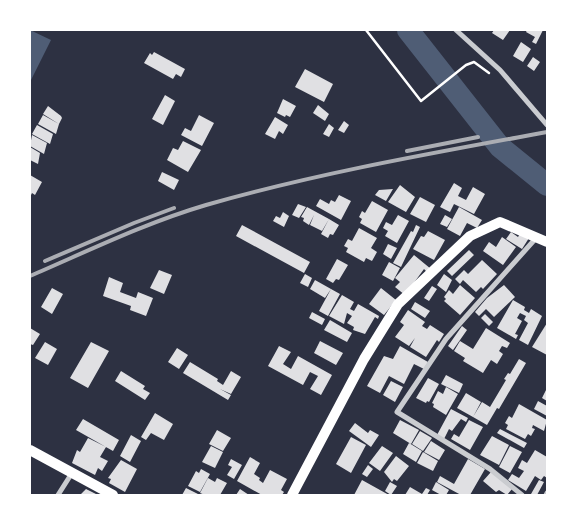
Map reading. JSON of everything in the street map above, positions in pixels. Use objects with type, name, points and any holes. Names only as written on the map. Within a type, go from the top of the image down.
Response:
[{"type":"main road","points":[[292,495],[364,359],[398,304],[470,236],[500,222],[542,239]]},
{"type":"main road","points":[[30,450],[113,495]]},
{"type":"street","points":[[456,30],[500,70],[547,125]]},
{"type":"street","points":[[522,495],[490,469],[397,412],[446,339],[542,239]]},
{"type":"street","points":[[58,495],[72,472]]},
{"type":"path","points":[[366,30],[421,101],[466,65]]},
{"type":"water","points":[[30,30],[51,40],[30,82]]},
{"type":"building","points":[[494,30],[510,30],[503,40],[492,33]]},
{"type":"building","points":[[527,30],[543,30],[536,44],[532,42],[535,37],[526,32]]},
{"type":"building","points":[[521,42],[531,49],[523,62],[513,56]]},
{"type":"building","points":[[154,52],[185,69],[181,77],[176,74],[173,79],[144,63],[150,53],[152,55]]},
{"type":"building","points":[[533,57],[540,62],[534,71],[527,66]]},
{"type":"building","points":[[305,69],[333,84],[324,102],[295,87]]},
{"type":"building","points":[[165,95],[175,101],[163,125],[152,119]]},
{"type":"building","points":[[283,99],[296,106],[290,117],[277,113]]},
{"type":"building","points":[[318,105],[329,114],[325,121],[313,113]]},
{"type":"building","points":[[48,106],[61,116],[59,124],[43,114]]},
{"type":"building","points":[[43,115],[59,124],[56,134],[38,124]]},
{"type":"building","points":[[199,115],[214,123],[202,146],[181,135],[185,128],[191,131]]},
{"type":"building","points":[[275,117],[288,125],[283,134],[279,131],[275,139],[265,134]]},
{"type":"building","points":[[344,121],[349,125],[344,133],[338,130]]},
{"type":"building","points":[[329,124],[334,128],[329,137],[323,134]]},
{"type":"building","points":[[37,125],[53,134],[50,144],[32,134]]},
{"type":"building","points":[[32,135],[47,143],[44,154],[30,146]]},
{"type":"building","points":[[183,141],[201,150],[188,172],[167,160],[173,148],[178,150]]},
{"type":"building","points":[[30,147],[40,153],[38,164],[30,160]]},
{"type":"building","points":[[162,172],[179,180],[174,190],[158,181]]},
{"type":"building","points":[[30,175],[42,182],[35,195],[32,193],[30,197]]},
{"type":"building","points":[[454,183],[462,188],[458,196],[466,200],[473,187],[485,194],[474,214],[454,204],[450,212],[440,207]]},
{"type":"building","points":[[400,185],[415,197],[406,212],[388,202]]},
{"type":"building","points":[[393,189],[386,201],[375,195],[379,190]]},
{"type":"building","points":[[339,195],[351,201],[341,220],[316,206],[320,199],[329,204],[331,200],[335,202]]},
{"type":"building","points":[[420,197],[435,205],[426,222],[410,214]]},
{"type":"building","points":[[372,201],[388,210],[376,232],[360,223],[362,219],[359,217],[362,211],[365,213]]},
{"type":"building","points":[[298,204],[306,207],[299,218],[292,215]]},
{"type":"building","points":[[307,207],[329,219],[322,231],[310,225],[314,215],[309,225],[303,221],[304,218],[301,217]]},
{"type":"building","points":[[459,207],[482,220],[477,228],[467,223],[460,236],[447,229]]},
{"type":"building","points":[[283,212],[289,216],[284,227],[273,221],[276,216],[280,218]]},
{"type":"building","points":[[398,215],[409,221],[397,243],[385,236],[388,231],[383,228],[386,222],[392,225]]},
{"type":"building","points":[[445,215],[452,219],[447,227],[440,224]]},
{"type":"building","points":[[329,219],[339,225],[333,235],[330,234],[328,238],[321,234]]},
{"type":"building","points":[[242,225],[310,262],[304,273],[236,236]]},
{"type":"building","points":[[416,225],[420,227],[401,267],[393,263]]},
{"type":"building","points":[[359,228],[377,238],[371,248],[377,252],[372,261],[366,258],[364,262],[346,252],[348,248],[344,246],[348,239],[352,241]]},
{"type":"building","points":[[428,231],[445,240],[434,260],[413,249],[421,236],[424,237]]},
{"type":"building","points":[[511,232],[518,237],[521,232],[529,238],[522,249],[506,239]]},
{"type":"building","points":[[502,237],[516,247],[503,265],[483,251],[489,242],[496,247]]},
{"type":"building","points":[[388,244],[397,248],[391,259],[383,254]]},
{"type":"building","points":[[469,250],[474,255],[452,276],[447,271]]},
{"type":"building","points":[[414,255],[431,269],[428,273],[424,269],[405,295],[395,287],[400,282],[395,278]]},
{"type":"building","points":[[337,259],[348,265],[339,280],[336,279],[333,283],[326,279]]},
{"type":"building","points":[[482,260],[497,274],[483,289],[481,287],[476,292],[463,280],[460,284],[455,279],[464,270],[468,274]]},
{"type":"building","points":[[389,262],[400,268],[393,281],[382,275]]},
{"type":"building","points":[[159,270],[172,275],[164,294],[150,288]]},
{"type":"building","points":[[305,274],[312,278],[308,287],[300,283]]},
{"type":"building","points":[[444,274],[452,280],[446,292],[437,285]]},
{"type":"building","points":[[109,277],[123,283],[120,292],[136,298],[138,292],[153,298],[146,316],[130,310],[131,306],[103,296]]},
{"type":"building","points":[[315,280],[331,289],[325,298],[310,289]]},
{"type":"building","points":[[460,285],[475,298],[460,315],[444,301],[446,299],[444,297],[449,290],[453,294]]},
{"type":"building","points":[[504,285],[515,297],[494,317],[486,309],[479,316],[475,312],[487,298]]},
{"type":"building","points":[[432,286],[437,289],[429,301],[424,298]]},
{"type":"building","points":[[52,288],[63,294],[52,314],[41,307]]},
{"type":"building","points":[[381,288],[396,300],[384,315],[369,304]]},
{"type":"building","points":[[331,289],[340,294],[328,316],[319,311]]},
{"type":"building","points":[[342,295],[354,302],[350,309],[354,311],[358,304],[379,316],[378,319],[375,317],[365,334],[353,330],[354,327],[347,323],[352,316],[347,313],[344,324],[329,316]]},
{"type":"building","points":[[513,300],[525,307],[524,310],[529,313],[531,309],[542,316],[528,345],[519,340],[528,323],[524,320],[526,316],[520,313],[517,318],[522,321],[515,334],[518,335],[516,339],[497,328]]},
{"type":"building","points":[[415,302],[430,311],[425,318],[411,309]]},
{"type":"building","points":[[408,310],[425,322],[422,326],[427,329],[430,325],[444,334],[439,342],[437,340],[426,357],[410,347],[415,338],[409,346],[395,337],[404,325],[400,322]]},
{"type":"building","points":[[312,312],[325,319],[322,325],[309,318]]},
{"type":"building","points":[[485,314],[493,322],[489,326],[481,318]]},
{"type":"building","points":[[330,320],[352,333],[347,342],[324,330]]},
{"type":"building","points":[[547,323],[547,355],[532,347]]},
{"type":"building","points":[[462,326],[467,330],[453,350],[448,346]]},
{"type":"building","points":[[30,328],[40,334],[33,345],[30,344]]},
{"type":"building","points":[[486,328],[510,343],[507,348],[502,346],[499,351],[503,354],[497,364],[491,360],[483,373],[463,361],[465,358],[454,351],[460,341],[473,349]]},
{"type":"building","points":[[320,341],[343,353],[336,365],[314,353]]},
{"type":"building","points":[[45,342],[57,349],[48,365],[35,358]]},
{"type":"building","points":[[91,342],[109,351],[88,388],[70,378]]},
{"type":"building","points":[[279,346],[291,352],[283,364],[291,369],[298,356],[332,375],[321,395],[310,389],[318,376],[310,372],[303,385],[268,366]]},
{"type":"building","points":[[400,346],[428,362],[424,369],[414,364],[404,384],[389,376],[380,393],[367,386],[384,356],[393,359]]},
{"type":"building","points":[[177,348],[188,355],[179,369],[168,362]]},
{"type":"building","points":[[519,359],[526,363],[499,409],[497,408],[487,425],[473,417],[482,402],[490,407],[506,380],[504,379],[508,373],[510,374]]},
{"type":"building","points":[[190,362],[218,379],[217,381],[223,385],[231,371],[241,377],[231,394],[220,389],[231,395],[228,400],[183,373]]},
{"type":"building","points":[[121,371],[145,386],[143,389],[150,393],[145,400],[115,381]]},
{"type":"building","points":[[446,375],[463,384],[459,393],[441,384]]},
{"type":"building","points":[[428,378],[439,384],[429,402],[427,401],[426,403],[416,398]]},
{"type":"building","points":[[391,381],[403,387],[395,402],[383,395]]},
{"type":"building","points":[[446,387],[458,394],[446,415],[433,407],[434,404],[432,403],[438,391],[443,394]]},
{"type":"building","points":[[547,388],[547,401],[542,398]]},
{"type":"building","points":[[466,393],[481,402],[473,417],[457,408]]},
{"type":"building","points":[[538,401],[547,406],[547,416],[534,409]]},
{"type":"building","points":[[519,404],[547,420],[544,431],[533,425],[532,428],[535,429],[531,436],[528,434],[525,439],[506,429],[508,425],[505,423],[509,416],[512,418]]},
{"type":"building","points":[[451,409],[468,418],[466,422],[461,419],[452,431],[449,429],[444,439],[437,435]]},
{"type":"building","points":[[155,413],[173,424],[164,440],[151,433],[146,440],[141,437]]},
{"type":"building","points":[[83,419],[119,440],[113,451],[76,430]]},
{"type":"building","points":[[400,420],[419,430],[411,444],[393,433]]},
{"type":"building","points":[[469,420],[483,427],[470,450],[451,439],[454,434],[459,437]]},
{"type":"building","points":[[355,423],[368,433],[370,430],[379,435],[371,447],[349,431]]},
{"type":"building","points":[[500,429],[527,443],[524,448],[497,433]]},
{"type":"building","points":[[217,430],[231,438],[223,451],[209,444]]},
{"type":"building","points":[[420,431],[432,438],[423,451],[412,444]]},
{"type":"building","points":[[131,435],[141,441],[130,462],[120,456]]},
{"type":"building","points":[[492,436],[509,445],[499,465],[480,455]]},
{"type":"building","points":[[351,437],[366,445],[351,473],[336,464]]},
{"type":"building","points":[[88,438],[106,447],[100,457],[108,461],[102,471],[98,468],[95,475],[72,463],[77,450],[80,452]]},
{"type":"building","points":[[431,441],[445,450],[439,460],[424,452]]},
{"type":"building","points":[[409,443],[422,451],[416,462],[403,454]]},
{"type":"building","points":[[211,446],[223,452],[215,468],[202,462]]},
{"type":"building","points":[[382,446],[393,453],[380,471],[369,463]]},
{"type":"building","points":[[510,446],[522,452],[510,473],[499,467]]},
{"type":"building","points":[[535,450],[547,457],[547,478],[544,476],[541,480],[535,476],[526,491],[508,480],[512,474],[519,478],[524,471],[518,468],[522,460],[527,463]]},
{"type":"building","points":[[423,452],[438,461],[433,471],[417,463]]},
{"type":"building","points":[[396,456],[409,466],[397,481],[394,479],[392,482],[384,472]]},
{"type":"building","points":[[250,457],[260,463],[254,474],[263,483],[270,470],[287,479],[281,490],[284,492],[282,495],[262,495],[237,481]]},
{"type":"building","points":[[231,459],[242,465],[234,479],[227,475],[232,467],[228,465]]},
{"type":"building","points":[[468,459],[485,469],[470,495],[461,495],[437,482],[440,476],[454,484]]},
{"type":"building","points":[[121,460],[137,469],[125,492],[109,483],[111,479],[108,478]]},
{"type":"building","points":[[368,465],[373,469],[367,477],[362,474]]},
{"type":"building","points":[[201,469],[210,474],[200,492],[188,486],[196,471],[199,473]]},
{"type":"building","points":[[491,472],[512,489],[507,495],[499,490],[496,492],[483,481]]},
{"type":"building","points":[[208,478],[215,482],[217,478],[227,483],[220,495],[200,493]]},
{"type":"building","points":[[362,480],[389,495],[354,495]]},
{"type":"building","points":[[539,480],[544,482],[537,495],[533,495],[531,494]]},
{"type":"building","points":[[390,482],[397,486],[391,495],[385,491]]},
{"type":"building","points":[[436,482],[449,490],[446,495],[441,495],[432,490]]},
{"type":"building","points":[[410,487],[422,494],[426,488],[430,490],[427,495],[405,495]]},
{"type":"building","points":[[186,488],[200,495],[182,495]]},
{"type":"building","points":[[86,489],[98,495],[80,495]]},
{"type":"building","points":[[240,489],[249,495],[236,495]]},
{"type":"waterway","points":[[408,30],[500,147],[547,185]]},
{"type":"railway","points":[[30,276],[139,229],[206,205],[333,173],[547,132]]},
{"type":"railway","points":[[407,151],[478,137]]},
{"type":"railway","points":[[45,261],[174,208]]}]
